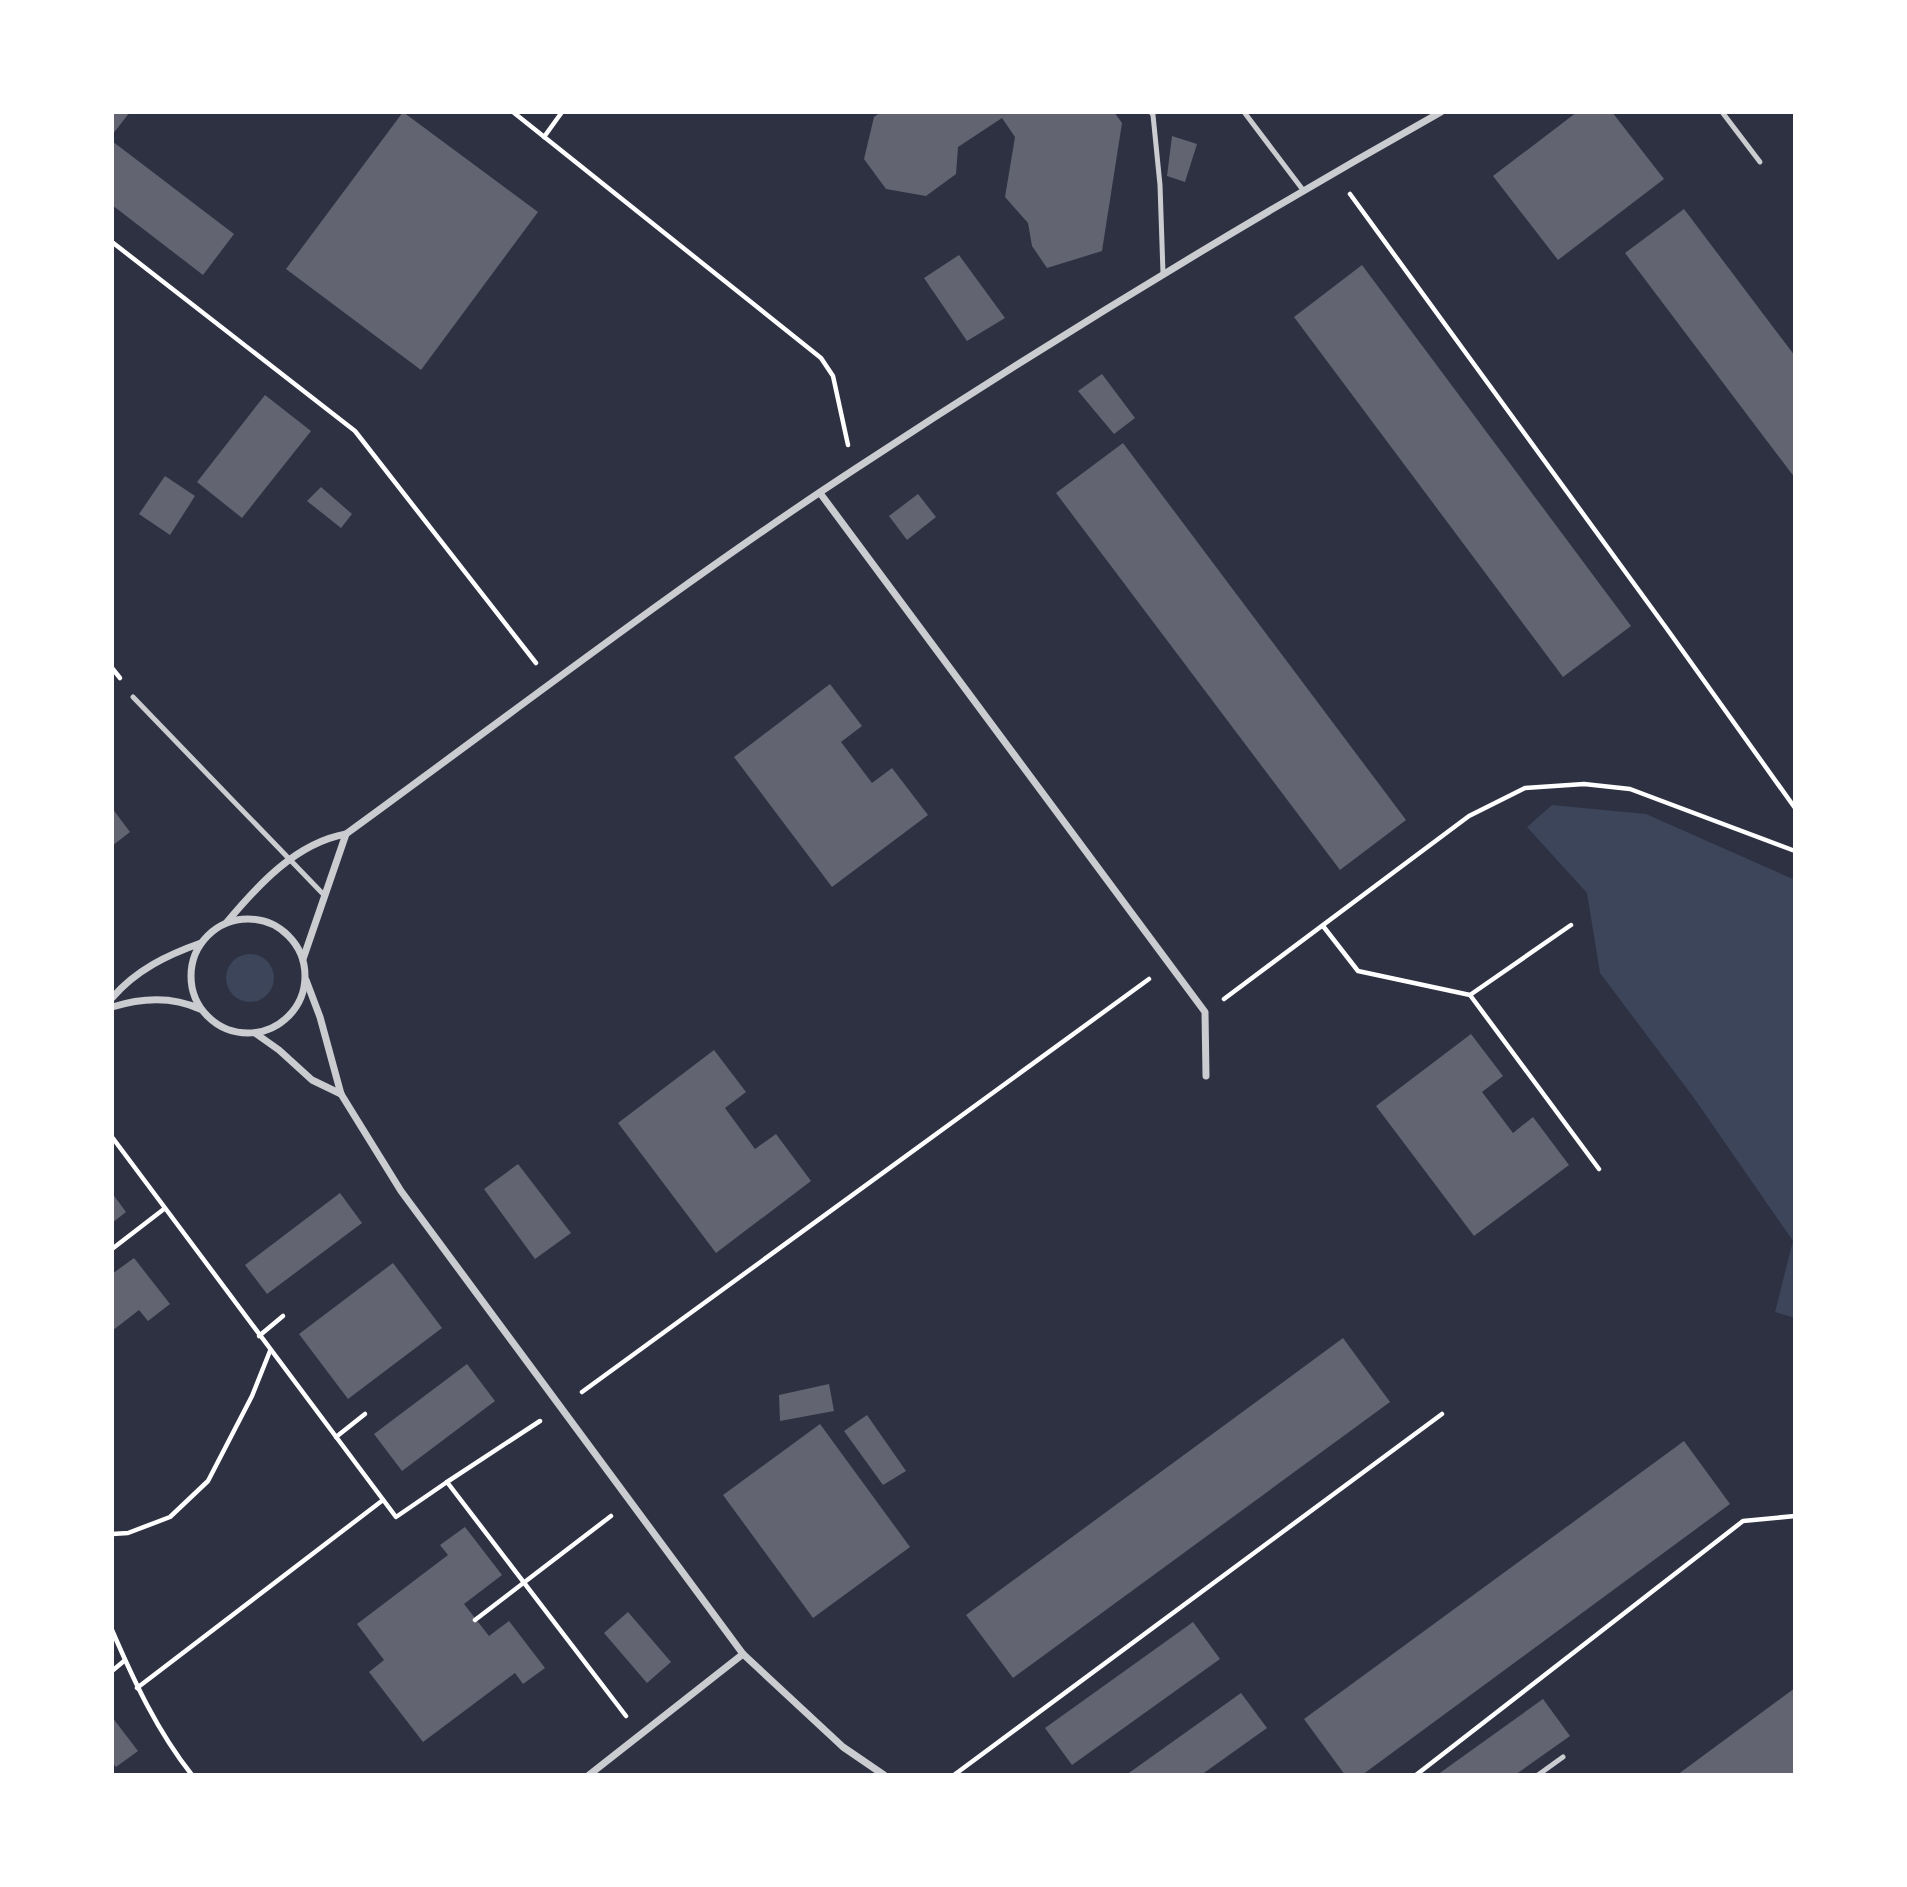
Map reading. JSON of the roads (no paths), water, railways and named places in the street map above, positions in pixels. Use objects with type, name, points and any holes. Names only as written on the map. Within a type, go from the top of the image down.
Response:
[{"type":"street","points":[[112,998],[142,971],[167,955],[201,942],[227,922],[261,883],[289,861],[327,838],[346,834],[551,684],[855,469],[1163,273],[1441,112]]},
{"type":"street","points":[[820,493],[1205,1012],[1206,1076]]},
{"type":"street","points":[[303,960],[324,895],[342,853],[346,834]]},
{"type":"street","points":[[227,922],[250,918],[271,922],[290,936],[303,960],[306,980],[320,1017],[341,1094],[401,1191],[743,1654],[843,1747],[884,1775]]},
{"type":"street","points":[[201,942],[194,956],[191,984],[202,1010],[210,1019],[232,1032],[255,1033],[288,1018],[306,980]]},
{"type":"street","points":[[112,1007],[157,1000],[185,1002],[202,1010]]},
{"type":"street","points":[[255,1033],[312,1080],[341,1094]]},
{"type":"street","points":[[589,1775],[743,1654]]},
{"type":"lane","points":[[1151,112],[1160,185],[1163,273]]},
{"type":"lane","points":[[1244,112],[1303,190]]},
{"type":"lane","points":[[1722,112],[1759,162]]},
{"type":"lane","points":[[134,697],[324,895]]},
{"type":"lane","points":[[1538,1775],[1563,1757]]}]
